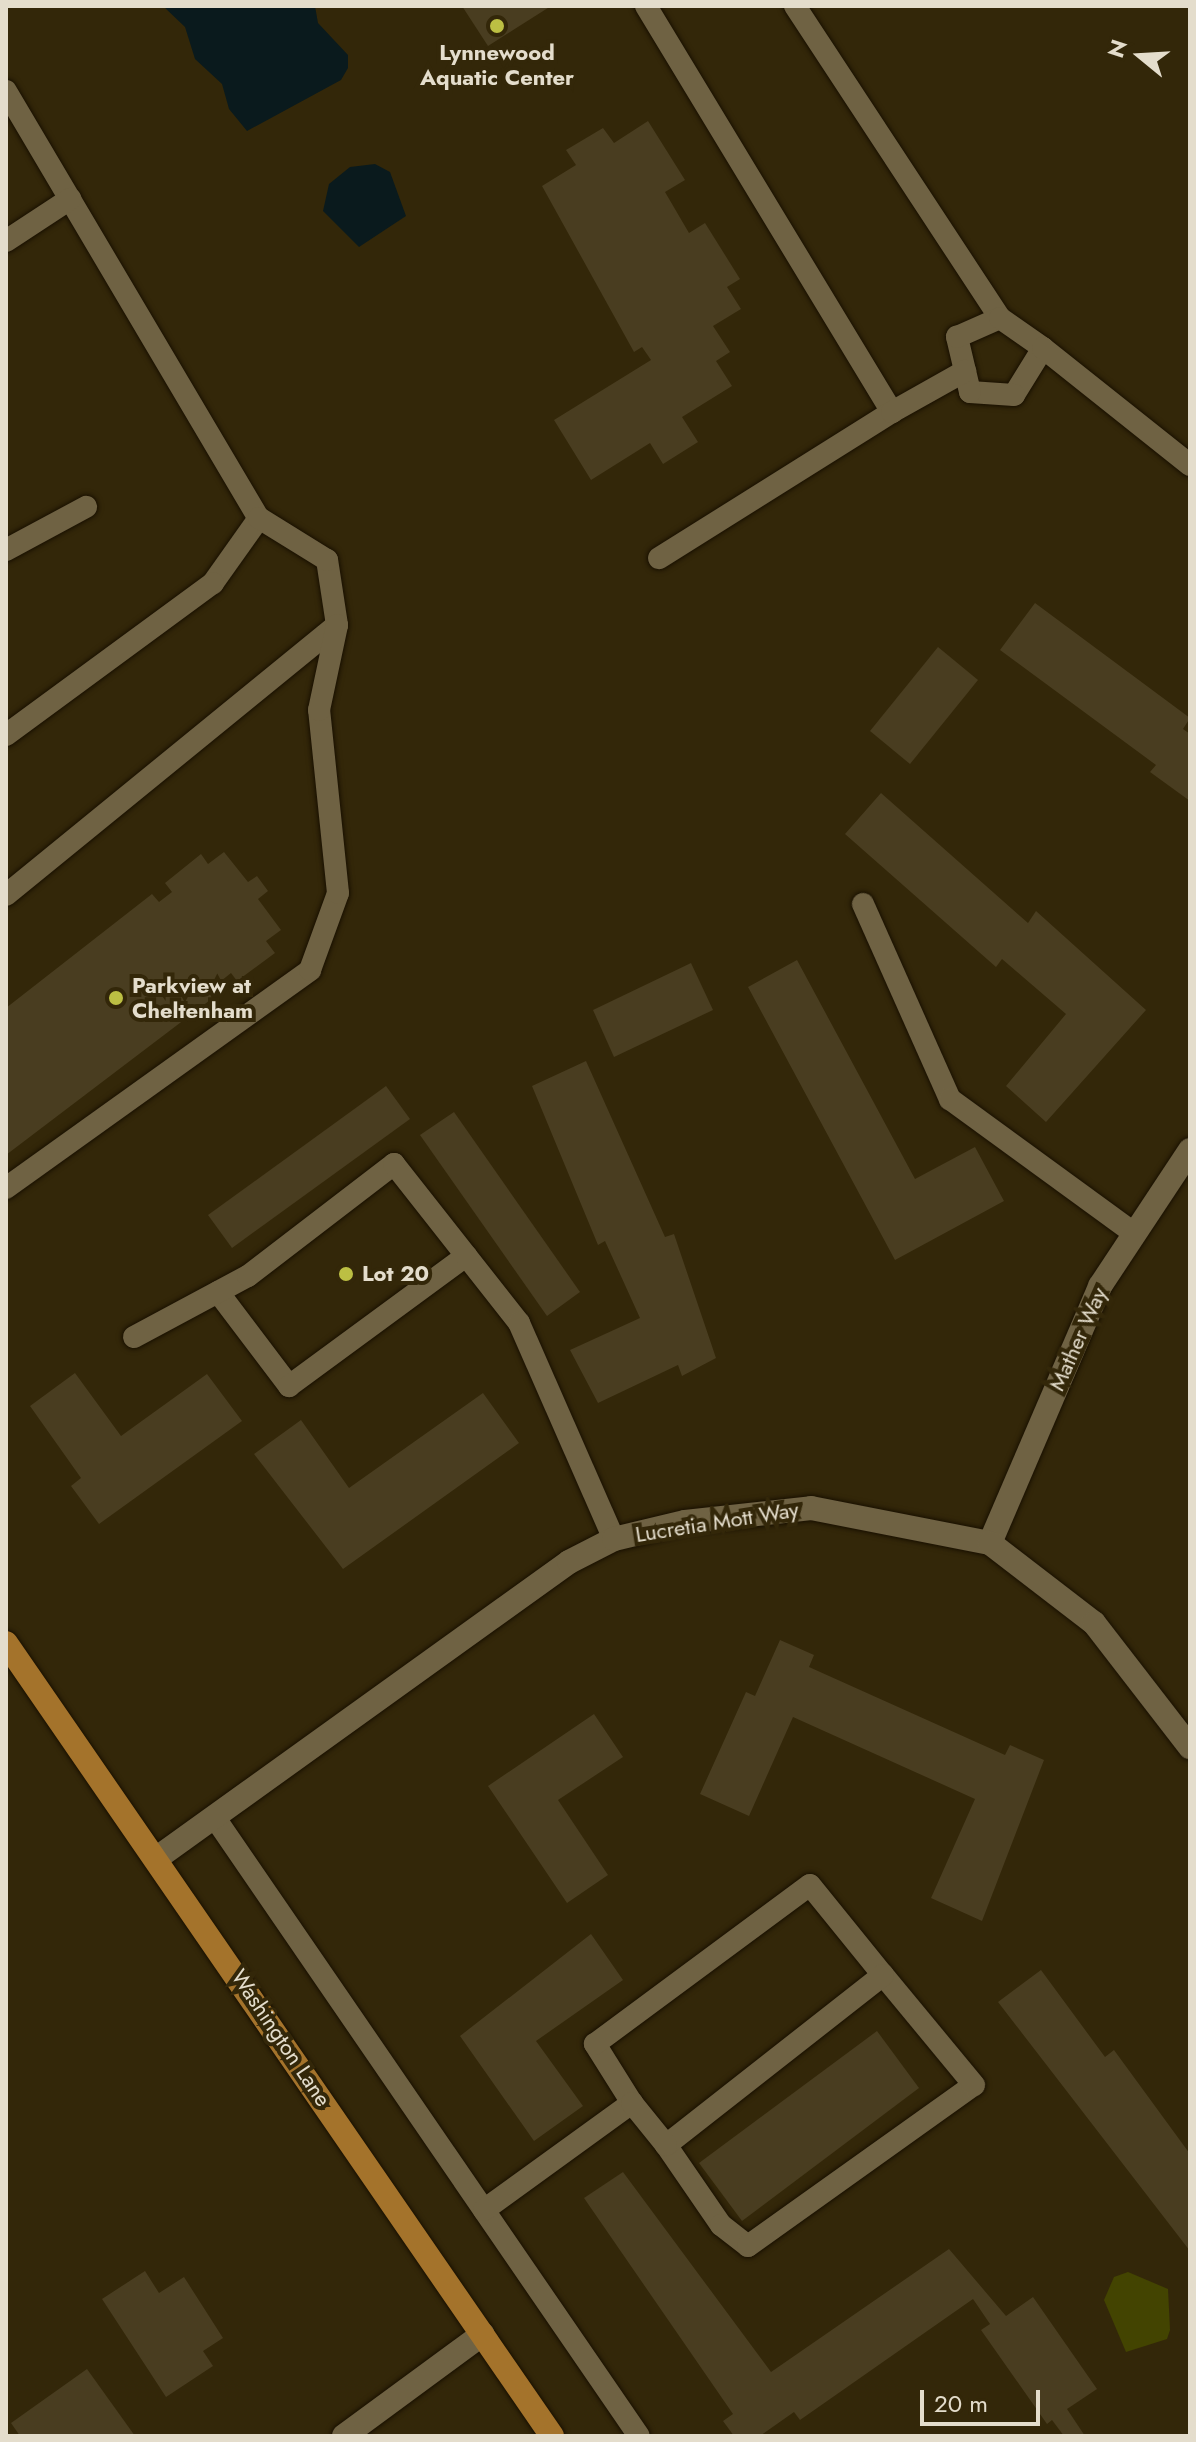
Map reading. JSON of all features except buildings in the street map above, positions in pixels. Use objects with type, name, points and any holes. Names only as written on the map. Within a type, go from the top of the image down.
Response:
[{"type":"main road","name":"Washington Lane","points":[[6,1643],[157,1858],[552,2436]]},
{"type":"street","name":"Mather Way","points":[[990,1543],[1100,1286],[1190,1150]]},
{"type":"street","name":"Lucretia Mott Way","points":[[157,1858],[396,1681],[614,1539],[811,1508],[990,1543],[1094,1623],[1190,1747]]},
{"type":"street","points":[[344,2436],[483,2334]]},
{"type":"lane","points":[[646,6],[892,412]]},
{"type":"lane","points":[[795,6],[1000,318],[1043,348],[1190,465]]},
{"type":"lane","points":[[6,91],[259,518],[327,560],[337,625],[319,710],[338,893],[310,970],[6,1188]]},
{"type":"lane","points":[[6,241],[70,199]]},
{"type":"lane","points":[[1000,318],[957,337],[970,392],[1014,395],[1043,348]]},
{"type":"lane","points":[[659,558],[892,412],[965,371]]},
{"type":"lane","points":[[6,550],[86,507]]},
{"type":"lane","points":[[6,735],[213,583],[259,518]]},
{"type":"lane","points":[[6,895],[337,625]]},
{"type":"lane","points":[[863,904],[950,1099],[1134,1233]]},
{"type":"lane","points":[[134,1337],[218,1292],[394,1164],[519,1323],[614,1539]]},
{"type":"lane","points":[[218,1292],[289,1386],[466,1256]]},
{"type":"lane","points":[[215,1818],[639,2436]]},
{"type":"lane","points":[[810,1885],[974,2085],[748,2246],[721,2225],[666,2145],[632,2103],[595,2044],[810,1885]]},
{"type":"lane","points":[[666,2145],[883,1975]]},
{"type":"lane","points":[[484,2210],[632,2103]]},
{"type":"shaded area","points":[[163,6],[315,6],[318,23],[348,55],[348,68],[341,80],[247,131],[229,109],[222,84],[195,59],[185,27]]},
{"type":"shaded area","points":[[375,164],[390,172],[406,216],[359,247],[323,211],[329,184],[350,167]]},
{"type":"shaded area","points":[[1128,2272],[1168,2289],[1170,2330],[1167,2339],[1126,2352],[1104,2300],[1114,2277]]},
{"type":"place","name":"Lynnewood Aquatic Center","points":[[497,26]]},
{"type":"place","name":"Parkview at Cheltenham","points":[[116,998]]},
{"type":"place","name":"Lot 20","points":[[346,1274]]}]
